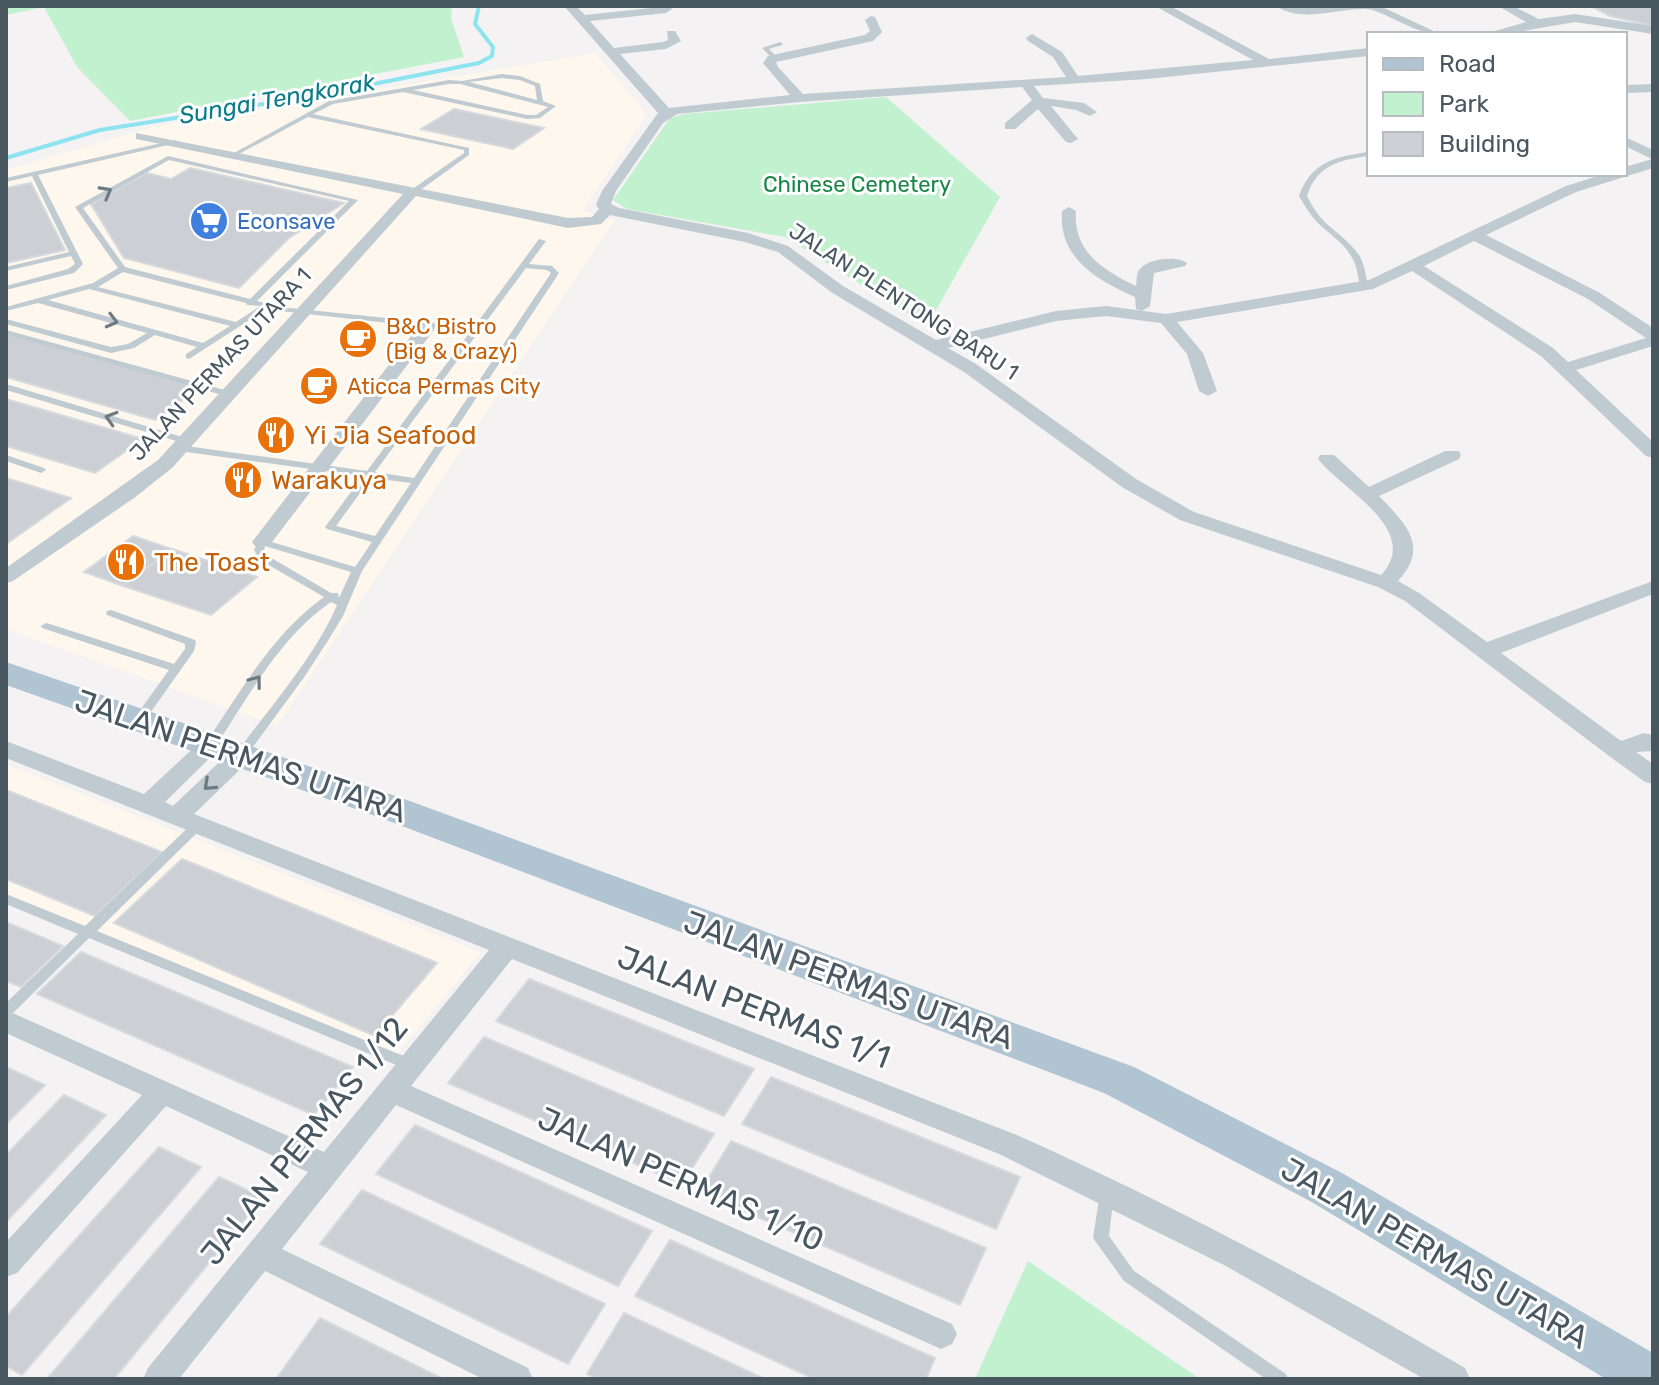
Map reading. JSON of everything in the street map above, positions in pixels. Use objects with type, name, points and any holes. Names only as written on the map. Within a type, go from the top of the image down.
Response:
[{"type":"main road","name":"JALAN PERMAS UTARA","points":[[6,673],[394,809],[1119,1080],[1326,1187],[1650,1379]]},
{"type":"street","points":[[570,6],[666,113]]},
{"type":"street","points":[[1161,6],[1268,63]]},
{"type":"street","points":[[1282,6],[1299,11],[1360,6]]},
{"type":"street","points":[[1370,6],[1429,32]]},
{"type":"street","points":[[1504,6],[1537,23]]},
{"type":"street","points":[[581,19],[666,9]]},
{"type":"street","points":[[1499,32],[1537,23],[1590,19],[1653,30]]},
{"type":"street","points":[[800,98],[772,69],[769,63],[774,57],[869,38],[876,32],[871,20]]},
{"type":"street","points":[[610,52],[666,45],[675,41],[671,34]]},
{"type":"street","points":[[1032,38],[1062,57],[1072,70],[1073,80]]},
{"type":"street","points":[[141,136],[568,223],[596,221],[607,210],[603,205],[606,197],[666,113],[800,98],[1073,80],[1367,52]]},
{"type":"street","points":[[1025,83],[1071,139]]},
{"type":"street","points":[[1627,89],[1653,88]]},
{"type":"street","points":[[1010,126],[1039,101],[1079,106],[1090,112]]},
{"type":"street","points":[[1627,142],[1653,155]]},
{"type":"street","points":[[1627,171],[1653,163]]},
{"type":"street","points":[[935,346],[1056,316],[1106,311],[1166,319],[1364,287],[1414,266],[1571,189],[1613,176]]},
{"type":"street","name":"JALAN PERMAS UTARA 1","points":[[6,577],[127,494],[183,444],[412,192]]},
{"type":"street","name":"JALAN PLENTONG BARU 1","points":[[607,210],[748,238],[783,249],[837,289],[935,346],[1129,483],[1187,516],[1385,583],[1412,597],[1653,776]]},
{"type":"street","points":[[1069,211],[1066,224],[1068,235],[1092,269],[1145,296]]},
{"type":"street","points":[[1474,235],[1570,283],[1653,338]]},
{"type":"street","points":[[1136,313],[1145,296],[1146,272],[1153,266],[1179,263]]},
{"type":"street","points":[[1414,266],[1547,352],[1653,452]]},
{"type":"street","points":[[1166,319],[1195,353],[1208,391]]},
{"type":"street","points":[[262,542],[428,326]]},
{"type":"street","points":[[1566,368],[1653,338]]},
{"type":"street","points":[[1367,495],[1452,455]]},
{"type":"street","points":[[1327,459],[1367,495],[1402,536],[1407,552],[1401,569],[1385,583]]},
{"type":"street","points":[[1485,651],[1653,587]]},
{"type":"street","points":[[1617,750],[1644,741],[1653,743]]},
{"type":"street","name":"JALAN PERMAS 1/1","points":[[6,749],[1009,1145],[1108,1188],[1380,1335],[1454,1379]]},
{"type":"street","points":[[149,804],[225,750]]},
{"type":"street","points":[[188,819],[225,750]]},
{"type":"street","name":"JALAN PERMAS 1/12","points":[[159,1379],[506,948]]},
{"type":"street","points":[[7,1020],[328,1167]]},
{"type":"street","name":"JALAN PERMAS 1/10","points":[[391,1090],[941,1334]]},
{"type":"street","points":[[6,1263],[162,1092]]},
{"type":"street","points":[[259,1253],[517,1379]]},
{"type":"lane","points":[[774,57],[765,48],[780,44]]},
{"type":"lane","points":[[235,154],[345,98],[508,76],[538,85],[540,101]]},
{"type":"lane","points":[[404,90],[533,117],[553,106],[460,82]]},
{"type":"lane","points":[[307,115],[467,149],[467,154],[412,192]]},
{"type":"lane","points":[[6,180],[175,142]]},
{"type":"lane","points":[[1364,287],[1363,268],[1357,257],[1314,215],[1303,196],[1310,178],[1322,167],[1343,157],[1367,154]]},
{"type":"lane","points":[[250,303],[354,200],[168,158],[79,207],[122,269],[265,307],[477,330]]},
{"type":"lane","points":[[6,288],[71,271],[79,264],[35,175]]},
{"type":"lane","points":[[377,540],[330,527],[542,241]]},
{"type":"lane","points":[[6,269],[73,253]]},
{"type":"lane","points":[[225,750],[284,643],[310,613],[344,590],[555,273],[549,268],[524,266]]},
{"type":"lane","points":[[6,309],[89,287],[122,269]]},
{"type":"lane","points":[[89,287],[236,325]]},
{"type":"lane","points":[[37,300],[204,346]]},
{"type":"lane","points":[[189,356],[265,307]]},
{"type":"lane","points":[[6,321],[111,350],[131,346],[154,332]]},
{"type":"lane","points":[[6,332],[229,394]]},
{"type":"lane","points":[[6,387],[183,444],[416,481]]},
{"type":"lane","points":[[6,458],[41,470]]},
{"type":"lane","points":[[343,604],[264,558],[259,550],[262,542],[357,571]]},
{"type":"lane","points":[[225,750],[315,652],[343,604],[344,590]]},
{"type":"lane","points":[[111,613],[191,642],[190,649],[139,720]]},
{"type":"lane","points":[[46,626],[176,668]]},
{"type":"lane","points":[[7,1020],[188,819]]},
{"type":"lane","points":[[6,899],[412,1065]]},
{"type":"lane","points":[[1108,1188],[1101,1238],[1129,1276],[1280,1379]]},
{"type":"shaded area","points":[[595,53],[647,114],[582,211],[615,220],[277,726],[6,629],[6,170],[157,126]]},
{"type":"shaded area","points":[[6,764],[481,952],[391,1062],[6,897]]},
{"type":"green space","points":[[6,6],[452,6],[451,19],[464,57],[130,121],[77,67],[44,7],[6,15]]},
{"type":"green space","name":"Chinese Cemetery","points":[[886,97],[1000,197],[927,326],[785,237],[627,209],[613,200],[670,118],[685,114]]},
{"type":"green space","points":[[1028,1261],[1200,1379],[975,1379]]},
{"type":"building","points":[[1591,6],[1653,6],[1653,26],[1610,16]]},
{"type":"building","points":[[454,109],[544,128],[513,149],[421,129]]},
{"type":"building","name":"Econsave","points":[[190,168],[344,203],[289,238],[239,288],[124,258],[91,204],[147,173],[171,179]]},
{"type":"building","points":[[31,183],[65,250],[6,263],[6,188]]},
{"type":"building","points":[[6,334],[200,388],[155,420],[6,377]]},
{"type":"building","points":[[6,399],[143,439],[95,473],[6,446]]},
{"type":"building","points":[[6,478],[71,498],[6,544]]},
{"type":"building","points":[[133,536],[172,549],[123,586],[84,572]]},
{"type":"building","points":[[172,549],[257,577],[211,615],[123,586]]},
{"type":"building","points":[[6,790],[162,852],[95,916],[6,879]]},
{"type":"building","points":[[182,859],[437,963],[375,1036],[114,923]]},
{"type":"building","points":[[6,922],[63,946],[21,987],[6,981]]},
{"type":"building","points":[[81,952],[353,1067],[314,1115],[37,994]]},
{"type":"building","points":[[529,979],[754,1069],[724,1116],[496,1021]]},
{"type":"building","points":[[484,1037],[714,1134],[682,1184],[448,1083]]},
{"type":"building","points":[[6,1067],[45,1085],[6,1124]]},
{"type":"building","points":[[771,1077],[1020,1177],[996,1229],[742,1124]]},
{"type":"building","points":[[64,1095],[106,1115],[6,1222],[6,1155]]},
{"type":"building","points":[[415,1125],[652,1231],[618,1286],[376,1174]]},
{"type":"building","points":[[731,1141],[986,1248],[960,1305],[700,1192]]},
{"type":"building","points":[[159,1147],[201,1167],[22,1375],[6,1366],[6,1317]]},
{"type":"building","points":[[219,1177],[263,1197],[114,1379],[47,1379]]},
{"type":"building","points":[[362,1190],[605,1304],[568,1364],[320,1244]]},
{"type":"building","points":[[670,1240],[935,1358],[926,1379],[814,1379],[635,1296]]},
{"type":"building","points":[[624,1313],[765,1379],[598,1379],[587,1374]]},
{"type":"building","points":[[320,1318],[443,1379],[276,1379]]},
{"type":"waterway","name":"Sungai Tengkorak","points":[[6,158],[100,130],[313,96],[479,63],[492,56],[493,47],[475,24],[479,6]]},
{"type":"place","name":"Econsave","points":[[209,221]]},
{"type":"place","name":"B&C Bistro (Big & Crazy)","points":[[358,339]]},
{"type":"place","name":"Aticca Permas City","points":[[319,386]]},
{"type":"place","name":"Yi Jia Seafood","points":[[276,435]]},
{"type":"place","name":"Warakuya","points":[[243,480]]},
{"type":"place","name":"The Toast","points":[[126,562]]}]
